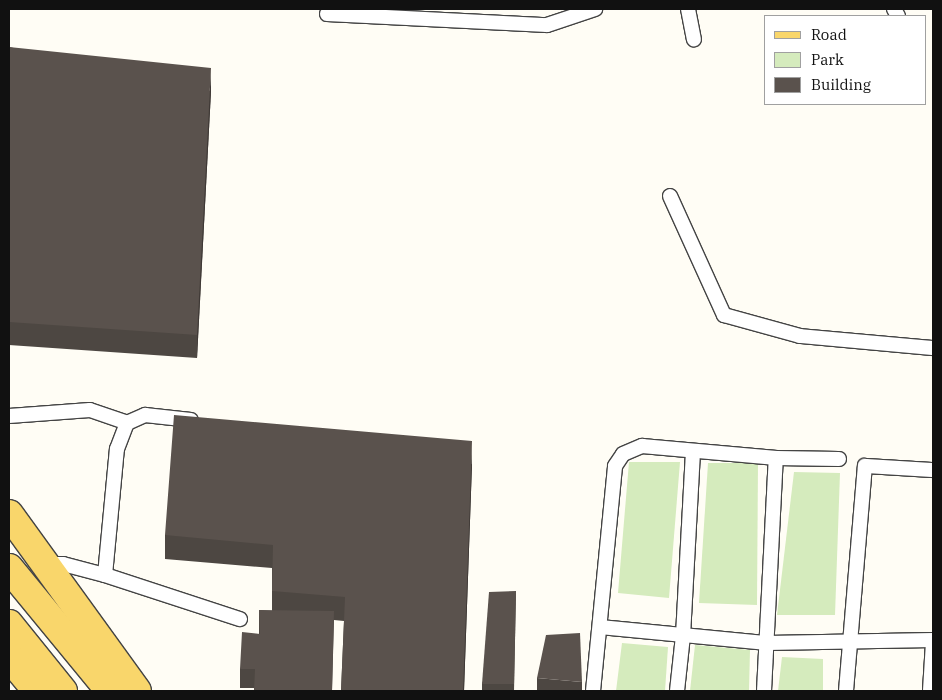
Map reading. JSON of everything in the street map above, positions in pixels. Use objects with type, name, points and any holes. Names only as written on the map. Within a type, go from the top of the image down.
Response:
[{"type":"main road","points":[[9,514],[137,691]]},
{"type":"main road","points":[[9,568],[110,691]]},
{"type":"main road","points":[[9,624],[63,691]]},
{"type":"main road","points":[[9,657],[37,691]]},
{"type":"lane","points":[[327,14],[547,25],[595,9]]},
{"type":"lane","points":[[688,9],[694,39]]},
{"type":"lane","points":[[670,196],[724,315],[800,336],[933,348]]},
{"type":"lane","points":[[9,416],[90,410],[127,423],[145,415],[201,421]]},
{"type":"lane","points":[[105,575],[117,449],[127,423]]},
{"type":"lane","points":[[593,691],[615,466],[623,454],[642,446],[692,452],[776,458],[838,459]]},
{"type":"lane","points":[[677,691],[683,636],[692,452]]},
{"type":"lane","points":[[764,691],[776,458]]},
{"type":"lane","points":[[846,691],[852,639],[865,466],[933,470]]},
{"type":"lane","points":[[46,564],[63,564],[105,575],[240,619]]},
{"type":"lane","points":[[600,627],[767,643],[852,639],[933,641],[930,691]]},
{"type":"green space","points":[[629,462],[680,462],[669,598],[618,593]]},
{"type":"green space","points":[[708,463],[758,463],[757,605],[699,603]]},
{"type":"green space","points":[[794,472],[840,473],[835,615],[777,615]]},
{"type":"green space","points":[[622,643],[668,647],[665,691],[616,691]]},
{"type":"green space","points":[[695,645],[750,650],[749,691],[690,691]]},
{"type":"green space","points":[[782,657],[823,659],[823,691],[778,691]]},
{"type":"building","points":[[9,47],[211,68],[197,335],[9,322]]},
{"type":"building","points":[[174,415],[472,441],[463,691],[341,691],[345,597],[272,591],[273,545],[165,535]]},
{"type":"building","points":[[516,591],[514,684],[482,684],[489,592]]},
{"type":"building","points":[[259,610],[334,611],[332,691],[254,691],[255,669],[240,669],[242,632],[260,634]]},
{"type":"building","points":[[580,633],[582,682],[537,678],[546,635]]}]
